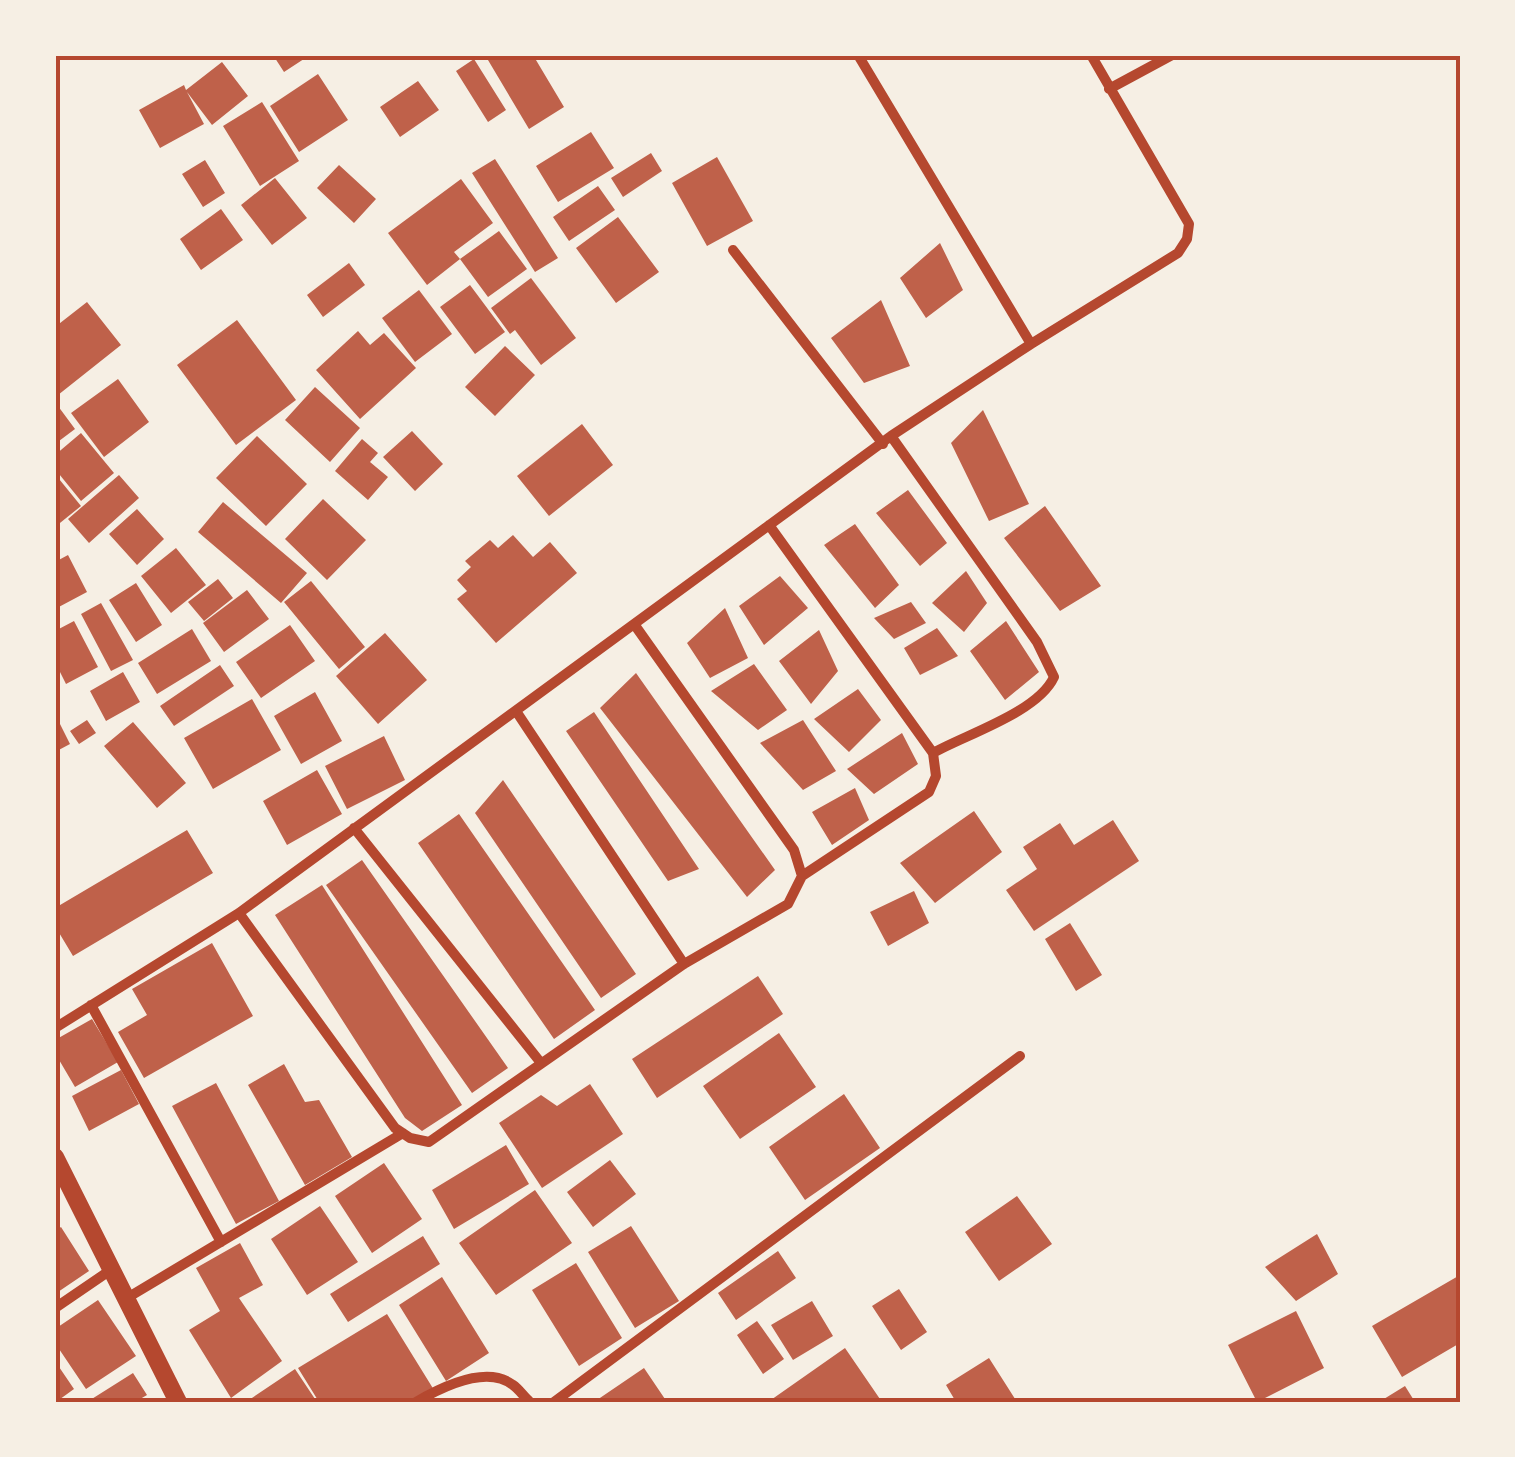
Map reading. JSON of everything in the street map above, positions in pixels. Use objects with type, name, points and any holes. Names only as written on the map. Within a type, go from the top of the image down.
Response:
[{"type":"street","points":[[858,55],[1031,344]]},
{"type":"street","points":[[55,1028],[239,913],[887,440],[1178,253],[1187,239],[1189,224],[1090,55]]},
{"type":"street","points":[[1109,89],[1172,55]]},
{"type":"street","points":[[733,250],[887,440],[1037,642],[1054,676],[1048,689],[1010,715],[934,753]]},
{"type":"street","points":[[239,913],[395,1128],[410,1138],[429,1142],[684,964],[788,904],[802,876],[930,792],[936,776],[934,753],[769,526]]},
{"type":"street","points":[[634,624],[794,850],[802,876]]},
{"type":"street","points":[[516,710],[684,964]]},
{"type":"street","points":[[354,828],[542,1063]]},
{"type":"street","points":[[91,1005],[221,1242]]},
{"type":"street","points":[[554,1402],[1020,1056]]},
{"type":"street","points":[[127,1298],[403,1133]]},
{"type":"street","points":[[55,1156],[178,1402]]},
{"type":"street","points":[[55,1308],[112,1268]]},
{"type":"street","points":[[416,1402],[471,1378],[511,1382],[530,1402]]},
{"type":"building","points":[[273,55],[310,55],[284,72]]},
{"type":"building","points":[[485,55],[533,55],[564,107],[529,129]]},
{"type":"building","points":[[474,59],[506,110],[488,122],[456,71]]},
{"type":"building","points":[[222,62],[248,96],[212,125],[187,92],[204,124],[160,148],[139,110],[184,85],[186,90]]},
{"type":"building","points":[[318,74],[348,120],[299,152],[270,106]]},
{"type":"building","points":[[418,81],[439,110],[400,137],[380,107]]},
{"type":"building","points":[[262,102],[299,161],[260,186],[223,126]]},
{"type":"building","points":[[591,132],[614,168],[558,202],[536,166]]},
{"type":"building","points":[[651,153],[662,171],[623,197],[611,178]]},
{"type":"building","points":[[717,157],[753,221],[707,246],[672,183]]},
{"type":"building","points":[[495,159],[558,258],[535,272],[472,173]]},
{"type":"building","points":[[205,160],[225,193],[203,207],[182,174]]},
{"type":"building","points":[[339,165],[376,199],[354,223],[317,188]]},
{"type":"building","points":[[275,178],[307,218],[272,245],[241,205]]},
{"type":"building","points":[[461,179],[493,223],[454,252],[460,259],[427,285],[388,233]]},
{"type":"building","points":[[598,186],[615,210],[569,241],[553,217]]},
{"type":"building","points":[[221,209],[243,240],[201,270],[180,239]]},
{"type":"building","points":[[618,217],[659,272],[616,303],[576,248]]},
{"type":"building","points":[[499,231],[527,269],[488,297],[460,259]]},
{"type":"building","points":[[940,243],[963,290],[926,318],[900,278]]},
{"type":"building","points":[[349,263],[365,285],[323,317],[307,295]]},
{"type":"building","points":[[531,278],[576,338],[541,365],[515,330],[510,334],[491,308]]},
{"type":"building","points":[[470,285],[505,332],[475,354],[440,307]]},
{"type":"building","points":[[419,290],[452,334],[415,362],[382,318]]},
{"type":"building","points":[[881,300],[910,366],[864,383],[831,338]]},
{"type":"building","points":[[87,302],[121,345],[58,395],[55,327]]},
{"type":"building","points":[[237,320],[296,400],[236,445],[177,365]]},
{"type":"building","points":[[358,331],[370,345],[384,333],[416,368],[360,419],[316,370]]},
{"type":"building","points":[[505,346],[535,375],[495,416],[465,387]]},
{"type":"building","points":[[118,379],[149,422],[104,457],[71,413]]},
{"type":"building","points":[[315,387],[360,428],[330,462],[285,420]]},
{"type":"building","points":[[55,402],[75,429],[55,444]]},
{"type":"building","points":[[983,410],[1029,504],[989,521],[951,443]]},
{"type":"building","points":[[582,424],[613,465],[549,516],[517,476]]},
{"type":"building","points":[[412,431],[443,464],[415,491],[383,457]]},
{"type":"building","points":[[81,433],[114,473],[81,501],[55,469],[55,455]]},
{"type":"building","points":[[257,436],[307,484],[266,526],[216,478]]},
{"type":"building","points":[[362,439],[378,453],[370,462],[388,477],[368,500],[335,471]]},
{"type":"building","points":[[55,474],[81,506],[55,527]]},
{"type":"building","points":[[119,475],[139,498],[89,543],[68,519]]},
{"type":"building","points":[[908,490],[947,543],[920,566],[876,513]]},
{"type":"building","points":[[323,499],[366,540],[327,580],[285,539]]},
{"type":"building","points":[[223,502],[307,573],[281,603],[198,532]]},
{"type":"building","points":[[1045,506],[1101,586],[1060,611],[1004,538]]},
{"type":"building","points":[[137,509],[164,539],[137,565],[109,534]]},
{"type":"building","points":[[855,524],[899,585],[875,608],[824,545]]},
{"type":"building","points":[[513,535],[533,557],[550,542],[577,573],[496,643],[457,599],[467,591],[457,580],[471,567],[465,561],[490,540],[498,548]]},
{"type":"building","points":[[176,548],[206,585],[171,613],[141,576]]},
{"type":"building","points":[[68,555],[87,592],[55,609],[55,562]]},
{"type":"building","points":[[966,571],[987,603],[964,632],[932,603]]},
{"type":"building","points":[[780,576],[808,608],[764,645],[739,606]]},
{"type":"building","points":[[218,579],[233,598],[204,621],[188,602]]},
{"type":"building","points":[[311,581],[365,647],[339,669],[284,602]]},
{"type":"building","points":[[136,583],[162,625],[136,642],[109,600]]},
{"type":"building","points":[[247,590],[269,619],[224,652],[203,623]]},
{"type":"building","points":[[911,602],[926,623],[894,639],[874,618]]},
{"type":"building","points":[[101,603],[133,660],[111,671],[81,614]]},
{"type":"building","points":[[725,608],[748,658],[710,678],[687,643]]},
{"type":"building","points":[[74,621],[98,667],[66,684],[55,662],[55,631]]},
{"type":"building","points":[[1006,621],[1039,672],[1005,700],[970,651]]},
{"type":"building","points":[[290,625],[315,661],[261,698],[236,662]]},
{"type":"building","points":[[937,628],[958,656],[920,675],[904,648]]},
{"type":"building","points":[[192,629],[211,661],[157,694],[138,663]]},
{"type":"building","points":[[819,630],[838,671],[811,704],[779,661]]},
{"type":"building","points":[[385,633],[427,680],[378,724],[336,676]]},
{"type":"building","points":[[754,664],[787,710],[758,730],[711,691]]},
{"type":"building","points":[[220,665],[234,686],[174,726],[160,706]]},
{"type":"building","points":[[123,672],[140,702],[106,721],[90,691]]},
{"type":"building","points":[[636,673],[775,870],[747,897],[600,708]]},
{"type":"building","points":[[858,689],[881,720],[849,752],[814,719]]},
{"type":"building","points":[[315,692],[342,741],[301,764],[274,716]]},
{"type":"building","points":[[252,699],[281,750],[213,789],[184,738]]},
{"type":"building","points":[[594,712],[699,869],[668,881],[566,731]]},
{"type":"building","points":[[55,714],[70,744],[55,752]]},
{"type":"building","points":[[87,720],[96,733],[79,744],[70,731]]},
{"type":"building","points":[[803,720],[836,771],[803,790],[760,743]]},
{"type":"building","points":[[133,722],[186,783],[157,808],[104,746]]},
{"type":"building","points":[[902,733],[918,764],[874,794],[847,769]]},
{"type":"building","points":[[384,736],[405,780],[347,809],[325,766]]},
{"type":"building","points":[[317,770],[342,814],[287,845],[263,801]]},
{"type":"building","points":[[503,780],[636,974],[601,998],[475,813]]},
{"type":"building","points":[[855,788],[869,820],[832,845],[812,812]]},
{"type":"building","points":[[974,811],[1002,852],[935,903],[900,863]]},
{"type":"building","points":[[459,814],[595,1010],[554,1039],[418,843]]},
{"type":"building","points":[[1113,820],[1139,861],[1034,931],[1006,890],[1037,869],[1023,847],[1060,823],[1074,845]]},
{"type":"building","points":[[187,830],[213,873],[73,956],[55,926],[55,908]]},
{"type":"building","points":[[362,860],[508,1068],[472,1093],[326,885]]},
{"type":"building","points":[[322,885],[462,1105],[422,1131],[405,1118],[275,915]]},
{"type":"building","points":[[914,891],[929,923],[888,946],[870,912]]},
{"type":"building","points":[[1070,923],[1102,975],[1076,991],[1045,939]]},
{"type":"building","points":[[212,943],[253,1016],[144,1078],[118,1032],[147,1015],[132,989]]},
{"type":"building","points":[[758,976],[783,1014],[657,1098],[632,1059]]},
{"type":"building","points":[[92,1019],[118,1062],[75,1087],[55,1053],[55,1040]]},
{"type":"building","points":[[779,1033],[816,1087],[740,1139],[703,1086]]},
{"type":"building","points":[[284,1064],[305,1102],[319,1100],[352,1157],[305,1185],[248,1085]]},
{"type":"building","points":[[121,1070],[139,1104],[89,1131],[72,1096]]},
{"type":"building","points":[[216,1083],[279,1201],[236,1224],[172,1106]]},
{"type":"building","points":[[590,1084],[623,1134],[542,1188],[499,1123],[541,1095],[557,1106]]},
{"type":"building","points":[[844,1094],[880,1148],[805,1200],[769,1147]]},
{"type":"building","points":[[506,1145],[529,1184],[454,1229],[432,1190]]},
{"type":"building","points":[[610,1160],[636,1194],[593,1227],[567,1192]]},
{"type":"building","points":[[384,1163],[422,1219],[372,1253],[335,1196]]},
{"type":"building","points":[[535,1190],[572,1243],[496,1295],[459,1243]]},
{"type":"building","points":[[1017,1196],[1052,1244],[999,1281],[965,1232]]},
{"type":"building","points":[[320,1206],[358,1262],[307,1295],[271,1239]]},
{"type":"building","points":[[631,1226],[679,1301],[635,1328],[588,1252]]},
{"type":"building","points":[[61,1227],[89,1271],[55,1294],[55,1231]]},
{"type":"building","points":[[1317,1234],[1338,1274],[1296,1301],[1265,1267]]},
{"type":"building","points":[[423,1236],[440,1264],[348,1322],[330,1294]]},
{"type":"building","points":[[240,1243],[263,1285],[239,1298],[282,1361],[231,1398],[189,1330],[220,1311],[196,1268]]},
{"type":"building","points":[[778,1251],[796,1278],[736,1320],[718,1293]]},
{"type":"building","points":[[576,1263],[622,1338],[579,1366],[532,1290]]},
{"type":"building","points":[[1460,1275],[1460,1343],[1402,1377],[1372,1326]]},
{"type":"building","points":[[442,1277],[489,1353],[446,1381],[399,1305]]},
{"type":"building","points":[[899,1289],[927,1332],[901,1350],[872,1306]]},
{"type":"building","points":[[98,1300],[136,1356],[86,1389],[55,1343],[55,1329]]},
{"type":"building","points":[[812,1301],[833,1336],[793,1360],[771,1325]]},
{"type":"building","points":[[1296,1311],[1324,1368],[1257,1402],[1228,1345]]},
{"type":"building","points":[[387,1314],[434,1390],[415,1402],[319,1402],[298,1368]]},
{"type":"building","points":[[757,1321],[784,1359],[763,1374],[737,1335]]},
{"type":"building","points":[[845,1348],[882,1402],[768,1402]]},
{"type":"building","points":[[989,1358],[1017,1402],[956,1402],[946,1385]]},
{"type":"building","points":[[55,1361],[74,1389],[56,1402],[55,1402]]},
{"type":"building","points":[[644,1368],[667,1402],[594,1402]]},
{"type":"building","points":[[295,1369],[317,1402],[246,1402]]},
{"type":"building","points":[[133,1373],[147,1395],[135,1402],[87,1402]]},
{"type":"building","points":[[1405,1386],[1415,1402],[1379,1402]]}]
